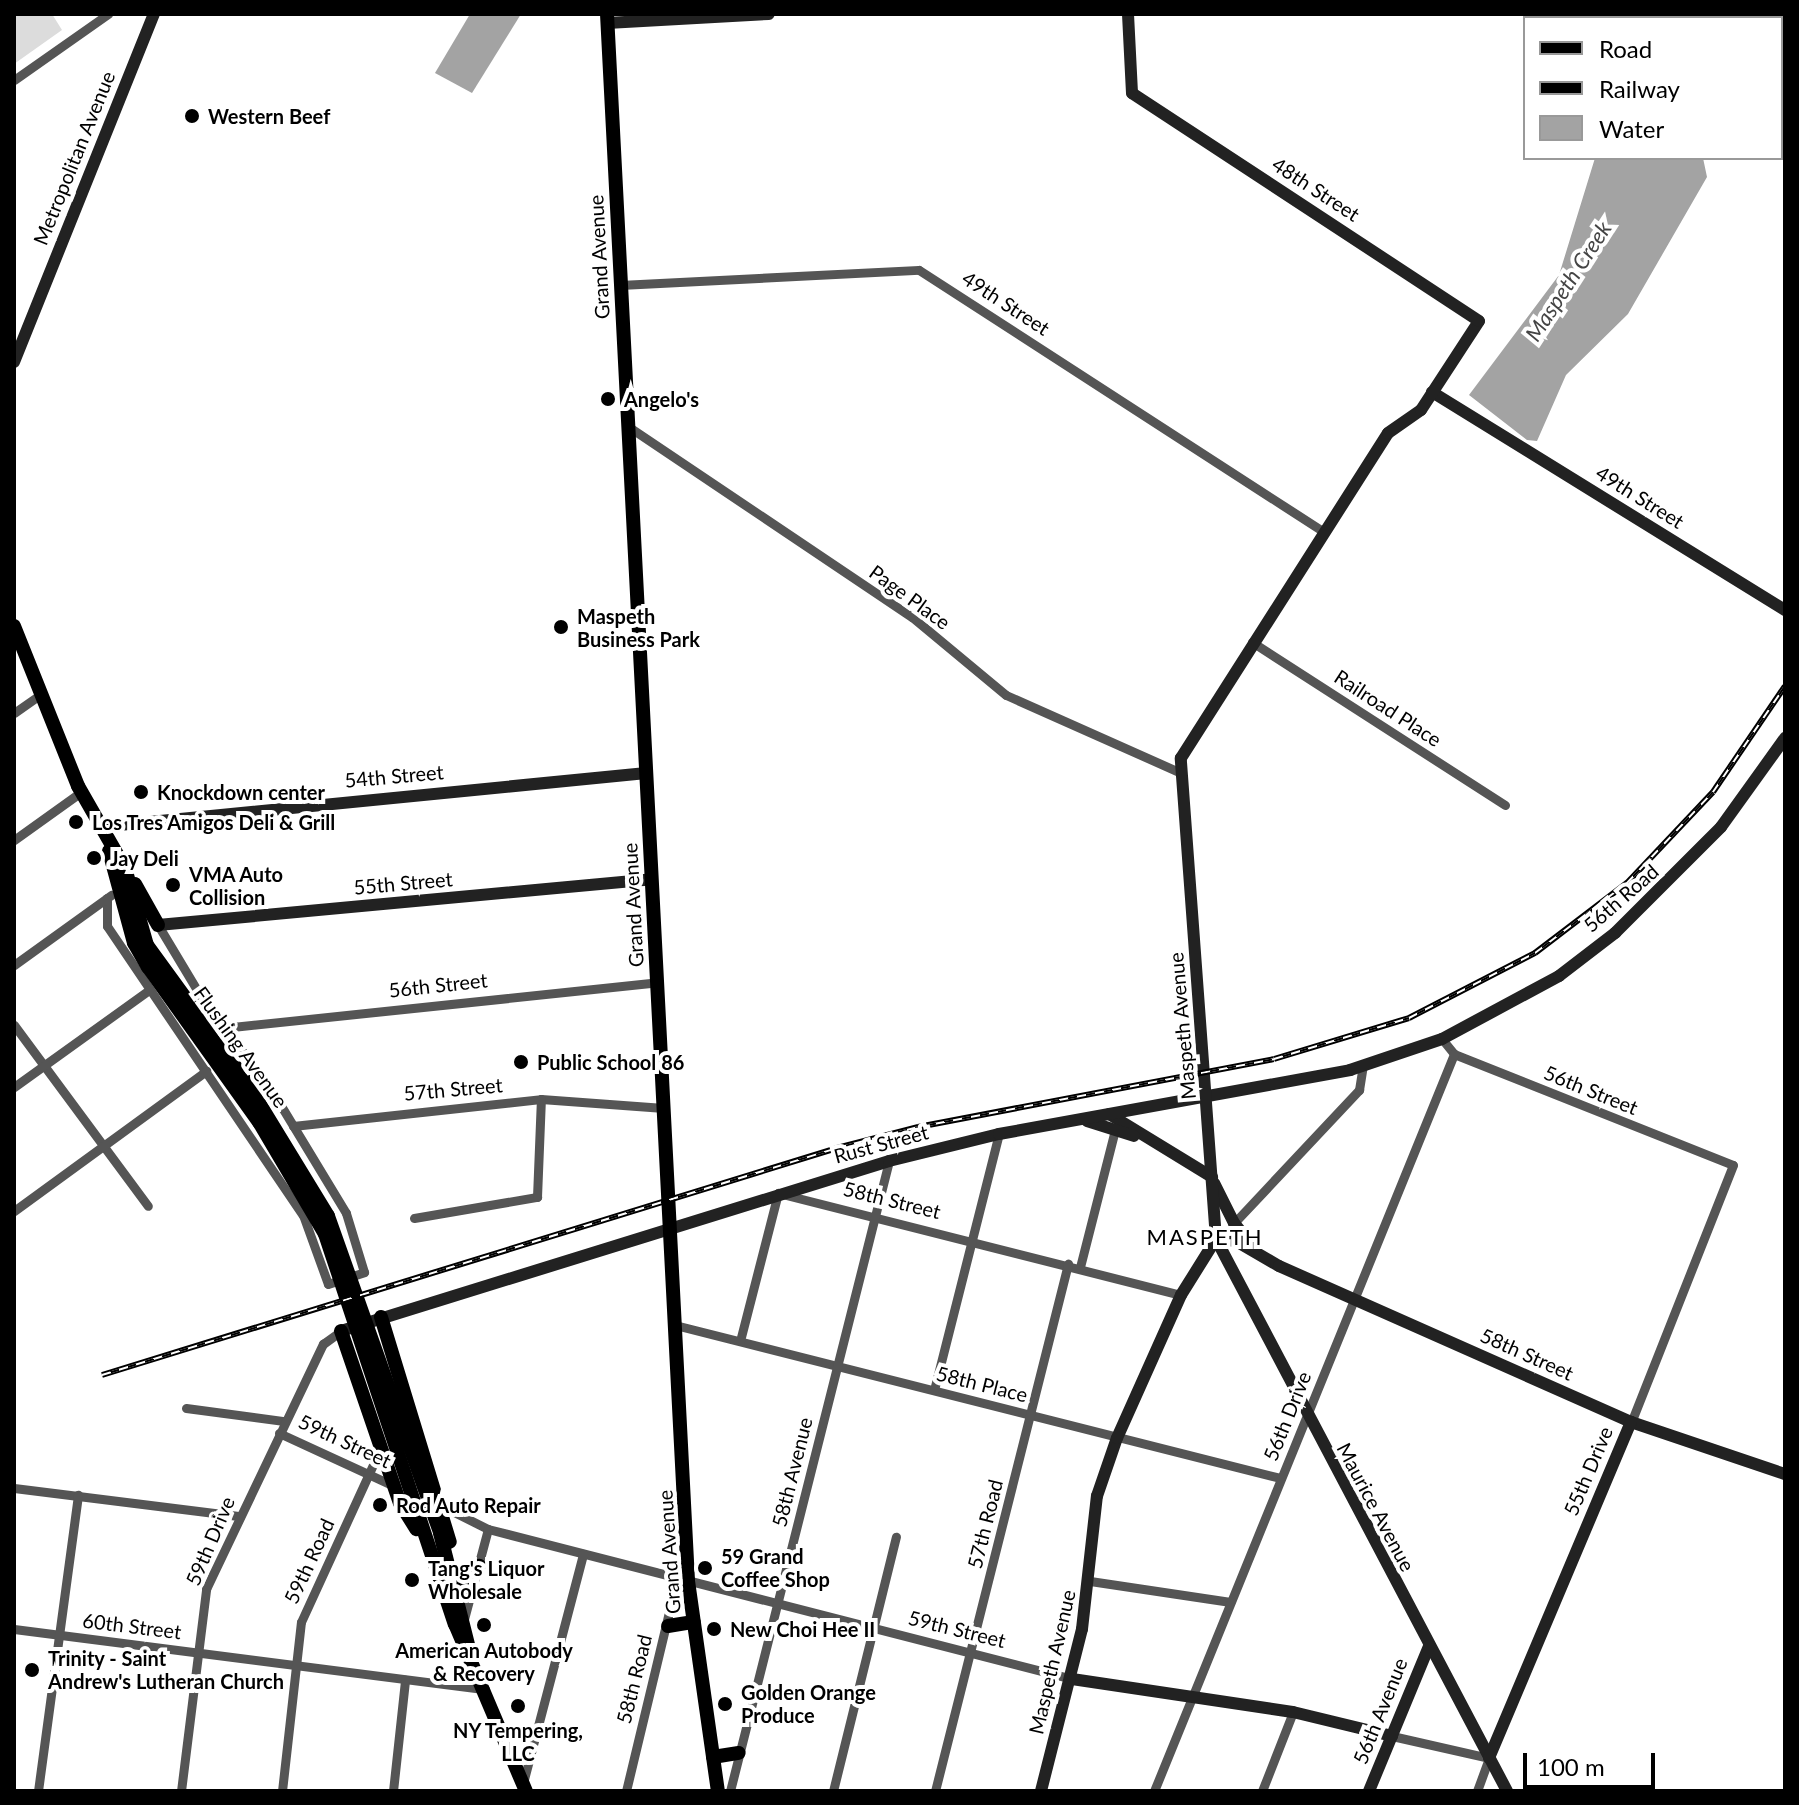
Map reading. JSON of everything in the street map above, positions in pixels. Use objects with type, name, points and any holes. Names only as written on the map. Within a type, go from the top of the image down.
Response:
[{"type":"main road","name":"Metropolitan Avenue","points":[[14,362],[154,14]]},
{"type":"main road","points":[[607,18],[769,14]]},
{"type":"main road","name":"48th Street","points":[[1128,14],[1132,93],[1478,319]]},
{"type":"main road","name":"Grand Avenue","points":[[607,18],[688,1581],[718,1791]]},
{"type":"main road","name":"Maspeth Avenue","points":[[1041,1791],[1072,1679],[1090,1581],[1097,1496],[1117,1438],[1181,1295],[1216,1239],[1208,1096],[1181,773],[1186,745],[1388,433],[1421,410],[1478,319]]},
{"type":"main road","name":"49th Street","points":[[1432,392],[1785,610]]},
{"type":"main road","name":"Flushing Avenue","points":[[14,626],[81,792],[125,868],[147,945],[245,1080],[328,1216],[448,1558],[448,1583],[471,1656],[525,1787]]},
{"type":"main road","name":"56th Road","points":[[1442,1039],[1559,976],[1615,933],[1721,827],[1783,746]]},
{"type":"main road","name":"54th Street","points":[[102,833],[646,773]]},
{"type":"main road","name":"Flushing Avenue","points":[[102,833],[134,943],[253,1113],[321,1226],[429,1549],[464,1621],[471,1656]]},
{"type":"main road","points":[[125,868],[158,925]]},
{"type":"main road","name":"55th Street","points":[[158,925],[652,879]]},
{"type":"main road","name":"Rust Street","points":[[345,1329],[670,1226],[889,1161],[999,1134],[1363,1066],[1442,1039]]},
{"type":"main road","points":[[1109,1114],[1212,1177]]},
{"type":"main road","points":[[1083,1119],[1152,1142]]},
{"type":"main road","name":"58th Street","points":[[1212,1177],[1234,1223],[1259,1254]]},
{"type":"main road","name":"58th Street","points":[[1216,1239],[1236,1241],[1354,1298],[1631,1422],[1785,1474]]},
{"type":"main road","name":"Maurice Avenue","points":[[1216,1239],[1306,1418],[1507,1791]]},
{"type":"main road","points":[[378,1318],[441,1506],[450,1537],[448,1558]]},
{"type":"main road","points":[[345,1329],[394,1486],[429,1549]]},
{"type":"main road","name":"55th Drive","points":[[1489,1758],[1631,1422]]},
{"type":"main road","points":[[448,1583],[465,1581],[479,1566]]},
{"type":"main road","points":[[668,1626],[694,1622]]},
{"type":"main road","name":"56th Avenue","points":[[1369,1791],[1429,1646]]},
{"type":"main road","name":"59th Street","points":[[1072,1679],[1293,1712],[1392,1736]]},
{"type":"main road","points":[[713,1757],[739,1753]]},
{"type":"street","points":[[14,80],[108,14]]},
{"type":"street","name":"49th Street","points":[[620,285],[919,270],[1323,531]]},
{"type":"street","name":"Page Place","points":[[629,427],[912,617],[1006,695],[1181,773]]},
{"type":"street","name":"Railroad Place","points":[[1252,642],[1505,805]]},
{"type":"street","points":[[14,713],[40,695]]},
{"type":"street","points":[[14,840],[81,792]]},
{"type":"street","points":[[14,965],[120,888]]},
{"type":"street","name":"Flushing Avenue","points":[[107,898],[107,926],[206,1071],[237,1106],[303,1215],[328,1284],[360,1274],[346,1213],[293,1126],[223,1028],[158,925]]},
{"type":"street","name":"56th Street","points":[[223,1028],[658,982]]},
{"type":"street","points":[[14,1087],[149,990]]},
{"type":"street","points":[[14,1025],[148,1206]]},
{"type":"street","name":"56th Street","points":[[1442,1039],[1454,1054],[1733,1165]]},
{"type":"street","name":"56th Drive","points":[[1154,1791],[1454,1054]]},
{"type":"street","points":[[1234,1223],[1359,1090],[1363,1066]]},
{"type":"street","points":[[14,1211],[206,1071]]},
{"type":"street","points":[[237,1106],[267,1088]]},
{"type":"street","points":[[414,1218],[537,1197],[541,1099]]},
{"type":"street","name":"57th Street","points":[[293,1126],[541,1099],[664,1108]]},
{"type":"street","points":[[1080,1267],[1115,1130]]},
{"type":"street","points":[[934,1390],[999,1134]]},
{"type":"street","name":"58th Avenue","points":[[730,1791],[889,1161]]},
{"type":"street","name":"55th Drive","points":[[1631,1422],[1733,1165]]},
{"type":"street","points":[[740,1341],[778,1193]]},
{"type":"street","name":"58th Street","points":[[778,1193],[1181,1295]]},
{"type":"street","name":"57th Road","points":[[935,1791],[1068,1264]]},
{"type":"street","name":"58th Place","points":[[675,1325],[1280,1478]]},
{"type":"street","name":"59th Drive","points":[[181,1791],[206,1589],[323,1344],[345,1329]]},
{"type":"street","name":"59th Street","points":[[186,1408],[284,1421]]},
{"type":"street","name":"59th Street","points":[[279,1433],[394,1486]]},
{"type":"street","name":"59th Road","points":[[282,1791],[301,1622],[381,1447]]},
{"type":"street","points":[[14,1488],[240,1516]]},
{"type":"street","points":[[38,1791],[78,1495]]},
{"type":"street","name":"59th Street","points":[[427,1498],[488,1529],[1072,1679]]},
{"type":"street","points":[[464,1621],[488,1529]]},
{"type":"street","points":[[833,1791],[896,1537]]},
{"type":"street","points":[[525,1787],[583,1554]]},
{"type":"street","name":"58th Road","points":[[626,1791],[677,1590],[688,1581]]},
{"type":"street","points":[[1090,1581],[1230,1602]]},
{"type":"street","name":"60th Street","points":[[14,1629],[485,1689]]},
{"type":"street","points":[[393,1791],[405,1680]]},
{"type":"street","points":[[1262,1791],[1293,1712]]},
{"type":"street","name":"59th Street","points":[[1392,1736],[1489,1758]]},
{"type":"street","name":"55th Drive","points":[[1477,1791],[1489,1758]]},
{"type":"shaded area","points":[[14,14],[52,14],[62,30],[14,64]]},
{"type":"water","points":[[470,14],[521,14],[472,93],[435,73]]},
{"type":"water","points":[[1639,14],[1772,14],[1705,16]]},
{"type":"water","name":"Maspeth Creek","points":[[1594,160],[1703,160],[1707,177],[1628,314],[1566,375],[1537,441],[1527,440],[1469,395],[1559,275]]},
{"type":"railway","points":[[102,1375],[837,1148],[918,1127],[1274,1059],[1409,1018],[1535,953],[1627,883],[1713,792],[1785,686]]},
{"type":"place","name":"Western Beef","points":[[192,116]]},
{"type":"place","name":"Angelo's","points":[[608,399]]},
{"type":"place","name":"Maspeth Business Park","points":[[561,627]]},
{"type":"place","name":"Knockdown center","points":[[141,792]]},
{"type":"place","name":"Los Tres Amigos Deli & Grill","points":[[76,822]]},
{"type":"place","name":"Jay Deli","points":[[94,858]]},
{"type":"place","name":"VMA Auto Collision","points":[[173,885]]},
{"type":"place","name":"Public School 86","points":[[521,1062]]},
{"type":"place","name":"Rod Auto Repair","points":[[380,1505]]},
{"type":"place","name":"59 Grand Coffee Shop","points":[[705,1568]]},
{"type":"place","name":"Tang's Liquor Wholesale","points":[[412,1580]]},
{"type":"place","name":"American Autobody & Recovery","points":[[484,1625]]},
{"type":"place","name":"New Choi Hee II","points":[[714,1629]]},
{"type":"place","name":"Trinity - Saint Andrew's Lutheran Church","points":[[32,1670]]},
{"type":"place","name":"Golden Orange Produce","points":[[725,1704]]},
{"type":"place","name":"NY Tempering, LLC","points":[[518,1706]]},
{"type":"district","name":"MASPETH","points":[[1205,1237]]}]
